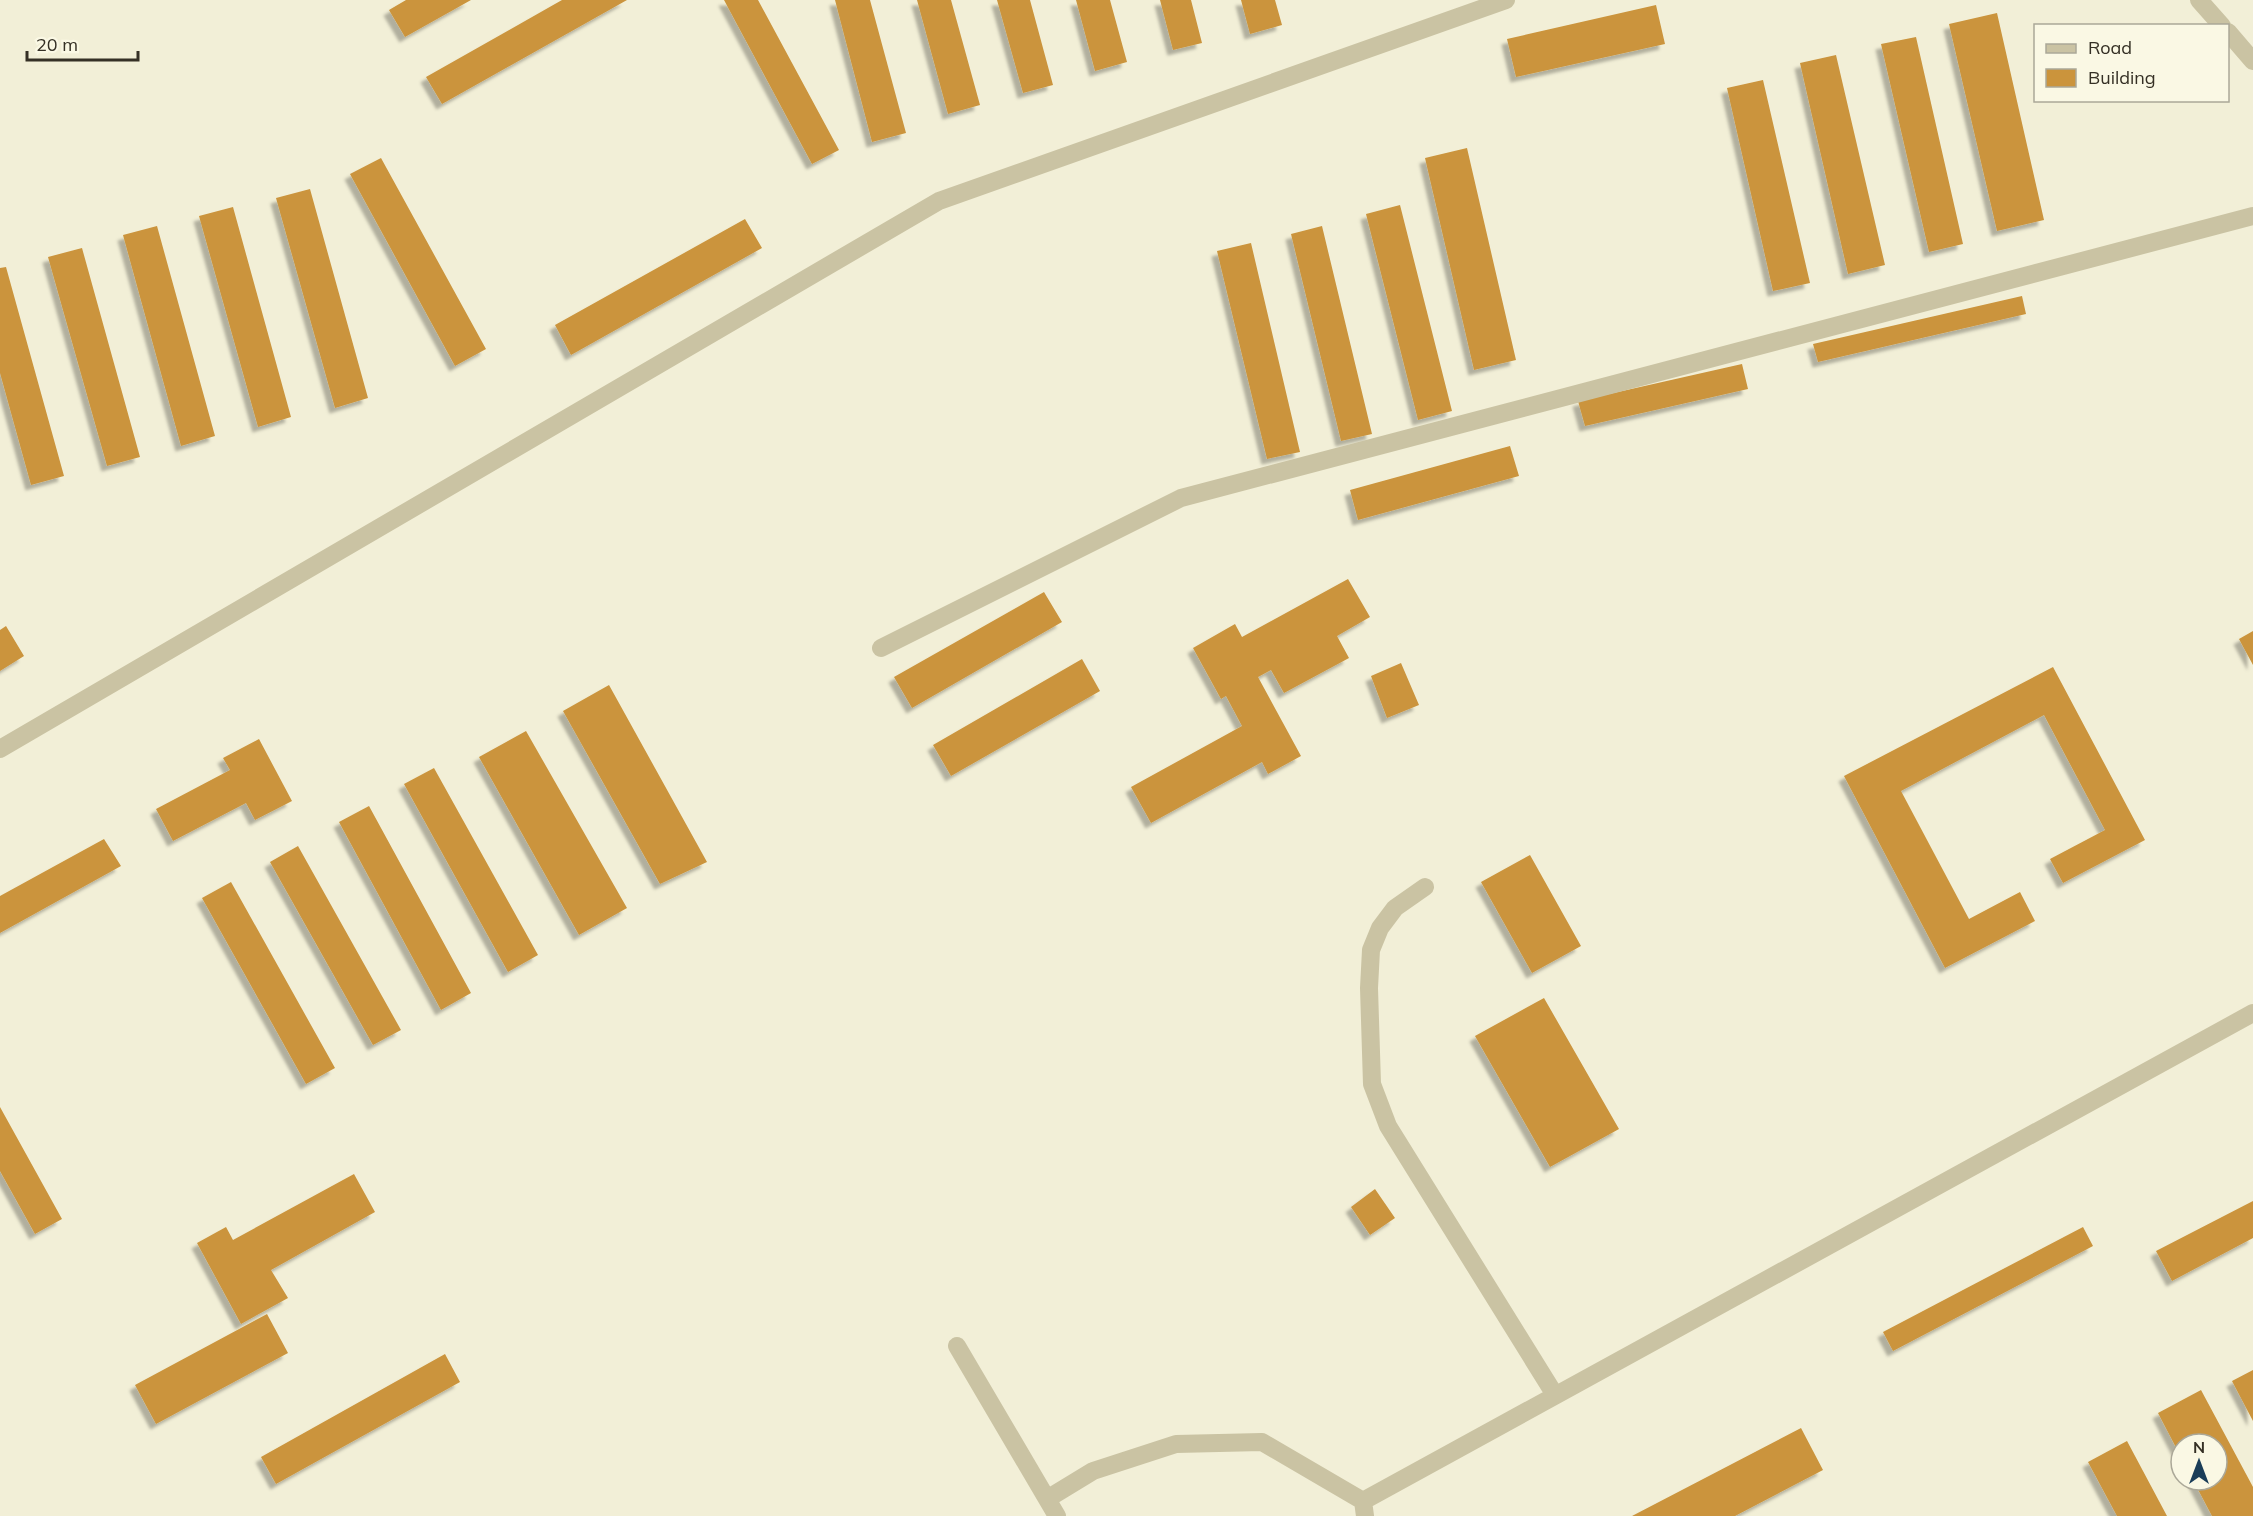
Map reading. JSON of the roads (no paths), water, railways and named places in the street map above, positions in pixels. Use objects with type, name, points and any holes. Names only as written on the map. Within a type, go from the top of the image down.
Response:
[{"type":"lane","points":[[0,749],[939,201],[1506,0]]},
{"type":"lane","points":[[2199,0],[2220,24]]},
{"type":"lane","points":[[2229,33],[2253,61]]},
{"type":"lane","points":[[881,648],[1181,498],[2253,216]]},
{"type":"lane","points":[[1425,887],[1395,908],[1380,928],[1371,950],[1369,988],[1372,1084],[1388,1126],[1555,1395]]},
{"type":"lane","points":[[1047,1499],[1093,1471],[1176,1444],[1262,1442],[1364,1508],[1555,1395],[2253,1013]]},
{"type":"lane","points":[[957,1346],[1057,1516]]}]
